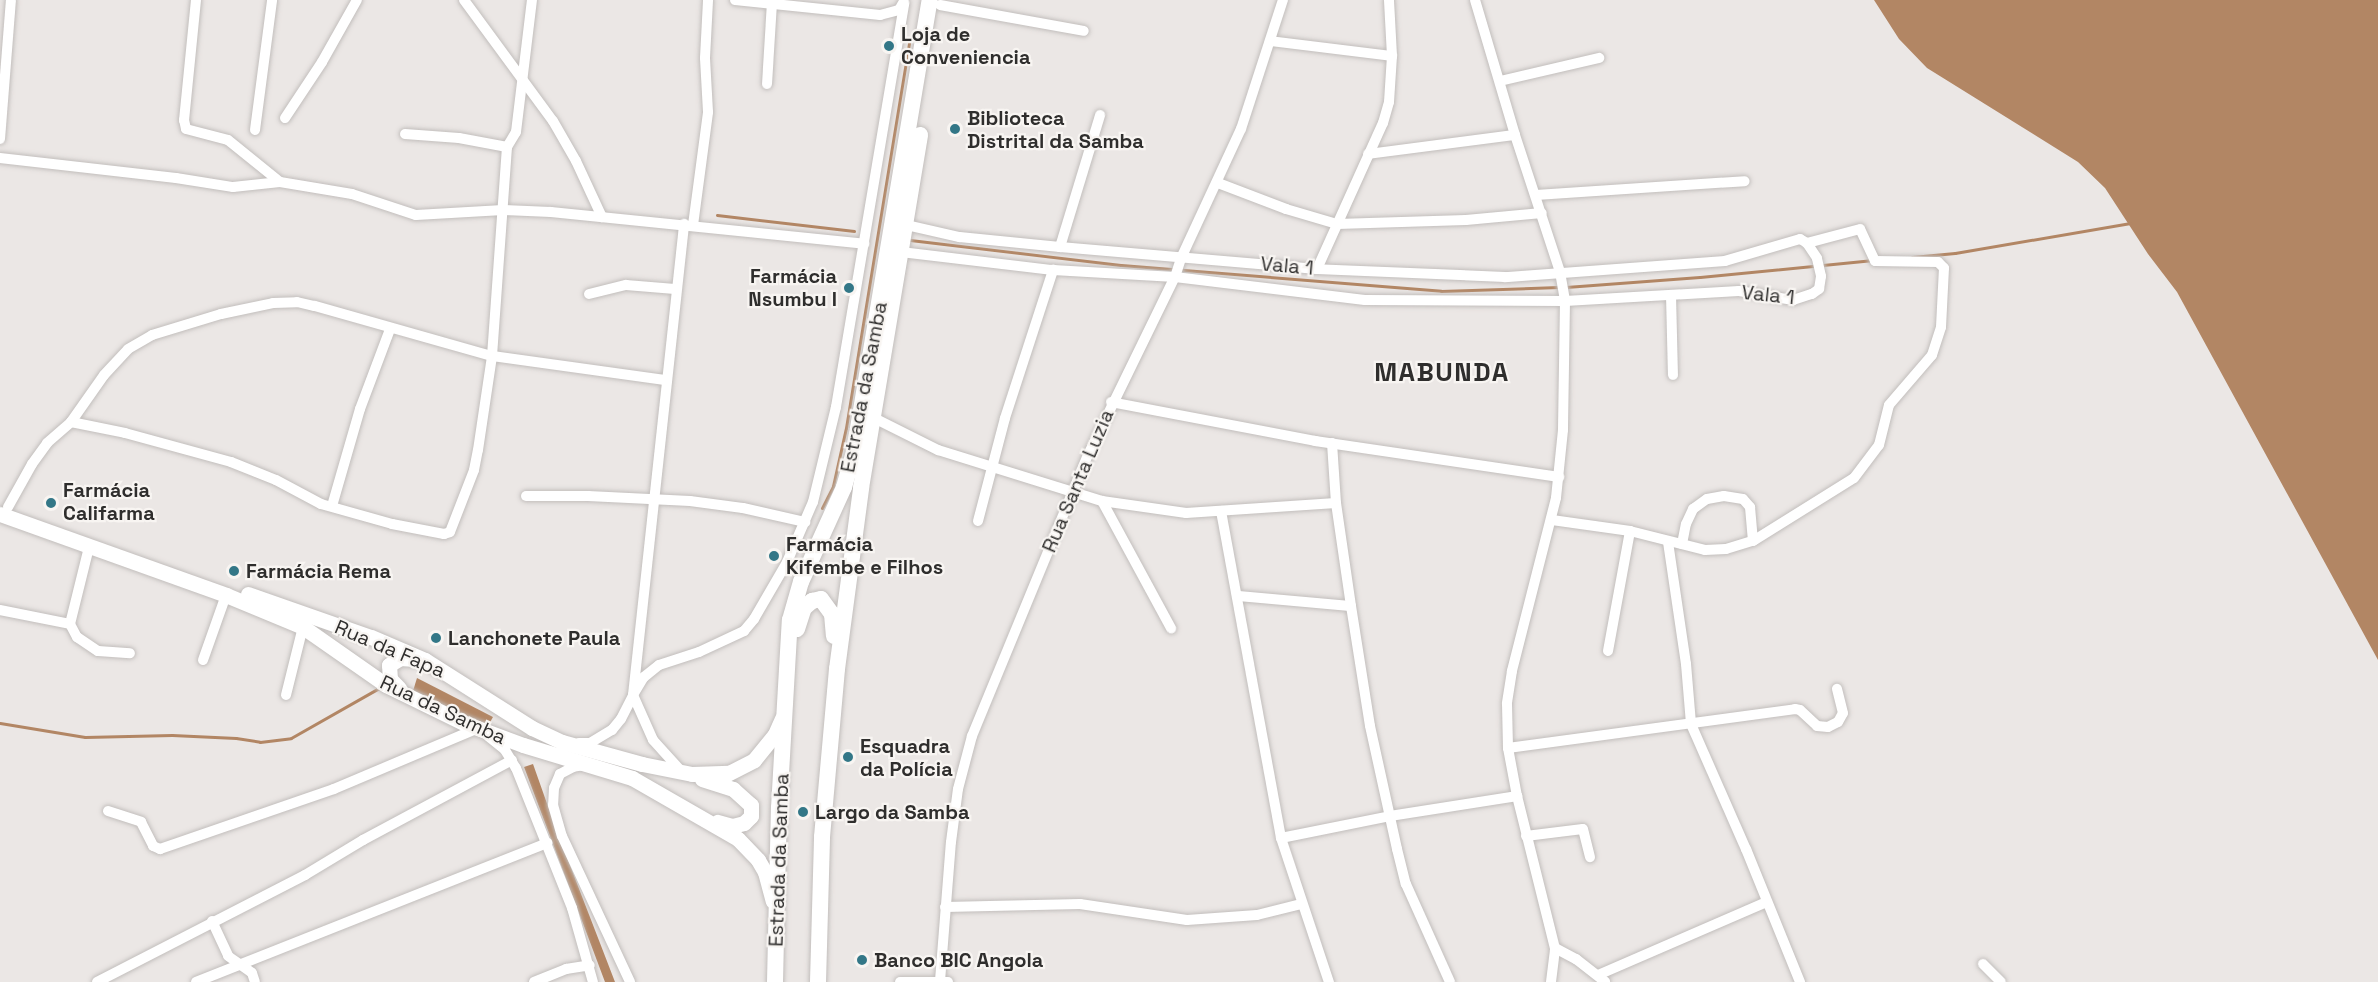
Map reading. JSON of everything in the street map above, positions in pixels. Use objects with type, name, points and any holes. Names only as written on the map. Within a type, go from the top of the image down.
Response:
[{"type":"main road","name":"Estrada da Samba","points":[[818,982],[822,837],[837,669],[861,488],[906,225],[937,2]]},
{"type":"main road","name":"Estrada da Samba","points":[[775,982],[786,664],[790,620],[795,598],[844,487],[854,452],[937,2]]},
{"type":"main road","name":"Rua da Samba","points":[[3,508],[89,547],[226,595],[303,627],[380,682],[470,726],[522,745],[633,777],[738,839],[758,860],[771,887],[776,919]]},
{"type":"main road","name":"Rua da Fapa","points":[[3,508],[378,640],[438,667],[532,728],[596,753],[682,772],[719,775],[745,766],[769,744],[784,713]]},
{"type":"main road","points":[[786,664],[804,608],[812,601],[821,599],[832,615],[837,669]]},
{"type":"main road","points":[[423,702],[394,684],[390,679],[388,665],[393,660],[407,657],[438,667]]},
{"type":"main road","points":[[681,804],[732,826],[744,823],[751,816],[751,806],[742,795],[682,772]]},
{"type":"street","points":[[0,139],[11,0]]},
{"type":"street","points":[[196,0],[184,120],[186,129],[228,140],[280,182]]},
{"type":"street","points":[[255,129],[272,0]]},
{"type":"street","points":[[285,118],[322,62],[357,0]]},
{"type":"street","points":[[465,0],[523,78],[576,160],[602,217]]},
{"type":"street","points":[[71,422],[125,433],[231,462],[276,480],[321,504],[392,524],[444,534],[450,532],[476,461],[492,356],[507,147],[516,132],[532,0]]},
{"type":"street","points":[[552,737],[577,743],[590,743],[602,738],[621,719],[633,695],[675,289],[706,134],[708,92],[705,58],[708,0]]},
{"type":"street","points":[[735,0],[880,15],[899,10],[904,3],[897,40]]},
{"type":"street","name":"Rua Santa Luzia","points":[[944,981],[945,907],[958,789],[972,736],[1016,625],[1111,402],[1176,274],[1241,129],[1283,0]]},
{"type":"street","points":[[1317,269],[1389,102],[1392,56],[1389,0]]},
{"type":"street","points":[[1475,0],[1515,135],[1561,275],[1564,298],[1565,387],[1559,477],[1552,520],[1512,671],[1507,704],[1508,748],[1517,796],[1555,948],[1551,982]]},
{"type":"street","points":[[937,2],[1084,31]]},
{"type":"street","points":[[767,84],[772,3]]},
{"type":"street","points":[[880,15],[894,30],[897,40]]},
{"type":"street","name":"Estrada da Samba","points":[[633,695],[644,677],[659,665],[699,652],[744,631],[754,619],[787,562],[805,522],[813,502],[828,444],[864,244],[897,40]]},
{"type":"street","points":[[1270,41],[1392,56]]},
{"type":"street","points":[[1500,81],[1599,58]]},
{"type":"street","points":[[1060,247],[1100,115]]},
{"type":"street","points":[[405,134],[459,138],[507,147]]},
{"type":"street","points":[[1368,154],[1515,135]]},
{"type":"street","points":[[0,158],[176,178],[233,187],[280,182],[352,194],[416,214],[503,210],[688,224],[864,244]]},
{"type":"street","points":[[1536,195],[1745,181]]},
{"type":"street","points":[[1218,183],[1286,209],[1337,224],[1466,220],[1542,213]]},
{"type":"street","name":"Vala 1","points":[[901,252],[1053,270],[1176,274],[1365,300],[1564,298],[1739,291],[1793,300],[1812,294],[1819,288],[1821,276],[1817,258],[1807,243],[1800,238],[1725,261],[1561,275],[1505,277],[1317,269],[1060,247],[959,237],[906,225]]},
{"type":"street","points":[[1552,520],[1630,531],[1705,550],[1726,549],[1753,542],[1854,478],[1879,445],[1889,405],[1932,355],[1941,327],[1943,264],[1875,261],[1860,229],[1807,243]]},
{"type":"street","points":[[978,521],[1005,418],[1053,270]]},
{"type":"street","points":[[589,294],[626,285],[675,289]]},
{"type":"street","points":[[1671,295],[1673,375]]},
{"type":"street","points":[[3,508],[47,443],[71,422],[104,375],[138,341],[221,314],[273,303],[297,302],[492,356],[665,380]]},
{"type":"street","points":[[332,506],[357,420],[390,329]]},
{"type":"street","points":[[1111,402],[1224,426],[1559,477]]},
{"type":"street","points":[[874,418],[938,450],[1102,501],[1186,513],[1336,503]]},
{"type":"street","points":[[1332,443],[1336,503],[1370,726],[1406,884],[1450,982]]},
{"type":"street","points":[[526,496],[652,498],[743,507],[805,522]]},
{"type":"street","points":[[1682,544],[1686,524],[1693,509],[1707,499],[1724,496],[1743,498],[1750,507],[1753,542]]},
{"type":"street","points":[[1102,501],[1171,628]]},
{"type":"street","points":[[1221,511],[1281,838],[1301,904],[1329,982]]},
{"type":"street","points":[[1608,651],[1630,531]]},
{"type":"street","points":[[1668,542],[1686,664],[1691,724],[1800,982]]},
{"type":"street","points":[[89,547],[70,624],[77,637],[98,651],[129,653]]},
{"type":"street","points":[[203,660],[226,595]]},
{"type":"street","points":[[1238,596],[1351,606]]},
{"type":"street","points":[[0,610],[70,624]]},
{"type":"street","points":[[286,695],[303,627]]},
{"type":"street","points":[[1508,748],[1795,709],[1800,710],[1817,726],[1828,727],[1838,722],[1844,713],[1837,689]]},
{"type":"street","points":[[633,695],[653,740],[682,772]]},
{"type":"street","points":[[108,811],[141,822],[153,846],[160,849],[334,789],[470,726],[494,740],[512,760],[572,908],[593,982]]},
{"type":"street","points":[[97,982],[305,875],[363,840],[512,760]]},
{"type":"street","points":[[600,767],[580,765],[560,774],[554,788],[554,804],[562,836],[630,982]]},
{"type":"street","points":[[1281,838],[1390,816],[1517,796]]},
{"type":"street","points":[[1526,836],[1583,829],[1590,857]]},
{"type":"street","points":[[196,982],[547,843]]},
{"type":"street","points":[[1555,948],[1602,978],[1767,902]]},
{"type":"street","points":[[945,907],[1080,904],[1187,920],[1257,915],[1301,904]]},
{"type":"street","points":[[212,921],[228,956],[252,973],[255,982]]},
{"type":"street","points":[[1983,964],[2001,982]]},
{"type":"street","points":[[534,982],[566,969],[590,965]]},
{"type":"street","points":[[900,982],[944,981]]},
{"type":"shaded area","points":[[1874,0],[2378,0],[2378,660],[2177,292],[2148,254],[2105,188],[2078,162],[1927,68],[1899,39]]},
{"type":"shaded area","points":[[417,678],[493,717],[488,726],[413,691]]},
{"type":"shaded area","points":[[533,764],[615,982],[605,982],[524,767]]},
{"type":"waterway","points":[[822,508],[833,486],[846,428],[909,43]]},
{"type":"waterway","points":[[717,215],[854,231]]},
{"type":"waterway","points":[[1912,257],[1955,253],[2130,223]]},
{"type":"waterway","points":[[910,240],[1121,265],[1441,291],[1559,287]]},
{"type":"waterway","points":[[1566,287],[1873,260]]},
{"type":"waterway","points":[[0,723],[85,737],[172,735],[236,738],[260,742],[291,738],[379,688]]},
{"type":"place","name":"Loja de Conveniencia","points":[[889,46]]},
{"type":"place","name":"Biblioteca Distrital da Samba","points":[[955,129]]},
{"type":"place","name":"Farmácia Nsumbu I","points":[[849,288]]},
{"type":"place","name":"Farmácia Califarma","points":[[51,503]]},
{"type":"place","name":"Farmácia Kifembe e Filhos","points":[[774,556]]},
{"type":"place","name":"Farmácia Rema","points":[[234,571]]},
{"type":"place","name":"Lanchonete Paula","points":[[436,638]]},
{"type":"place","name":"Esquadra da Polícia","points":[[848,757]]},
{"type":"place","name":"Largo da Samba","points":[[803,812]]},
{"type":"place","name":"Banco BIC Angola","points":[[862,960]]},
{"type":"district","name":"MABUNDA","points":[[1442,373]]}]
